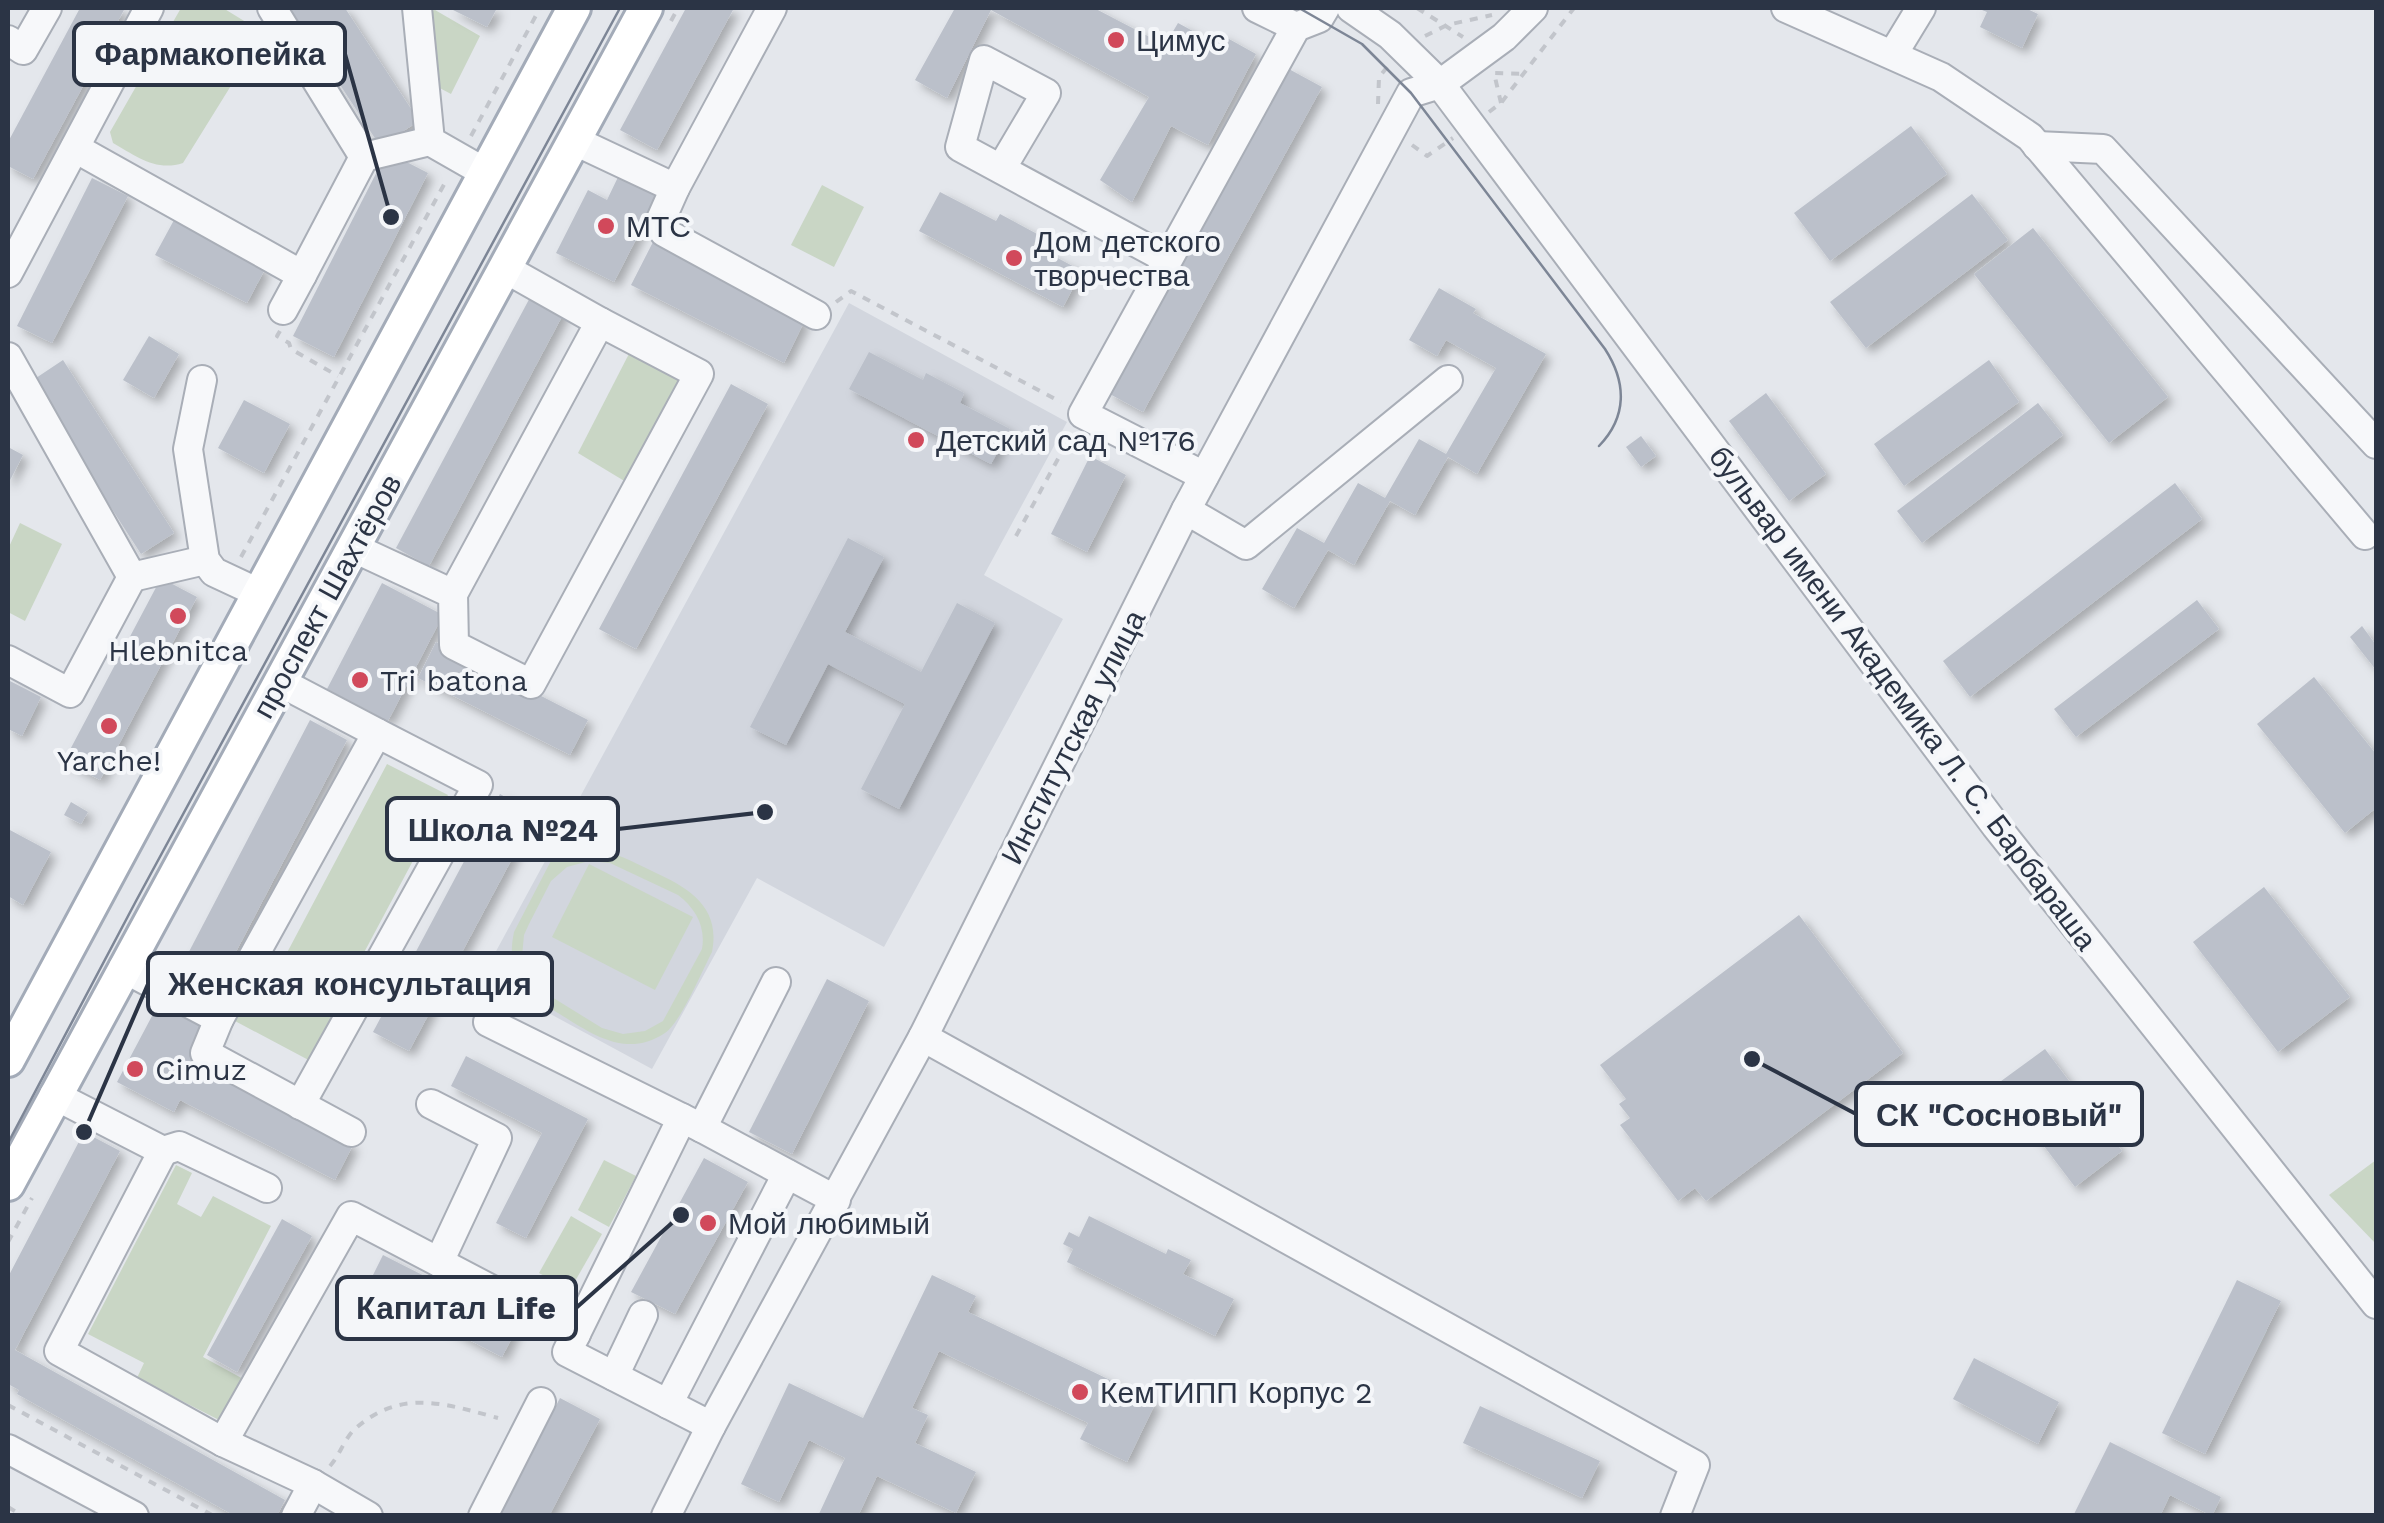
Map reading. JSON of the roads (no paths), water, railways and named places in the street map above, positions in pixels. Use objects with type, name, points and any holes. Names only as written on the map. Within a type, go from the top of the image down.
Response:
[{"type":"main road","name":"проспект Шахтёров","points":[[8,1060],[18,1015],[259,594],[473,165],[574,8]]},
{"type":"main road","name":"проспект Шахтёров","points":[[8,1184],[646,8]]},
{"type":"street","points":[[8,40],[23,50],[47,8]]},
{"type":"street","points":[[8,274],[149,8]]},
{"type":"street","points":[[272,8],[364,157]]},
{"type":"street","points":[[417,8],[430,141]]},
{"type":"street","points":[[772,8],[659,224],[664,232],[816,315]]},
{"type":"street","points":[[1257,8],[1296,28]]},
{"type":"street","points":[[1204,476],[1083,414],[1296,28],[1319,18],[1324,8]]},
{"type":"street","name":"бульвар имени Академика Л. С. Барбараша","points":[[1350,8],[1390,35],[1440,84],[1996,826],[2376,1304]]},
{"type":"street","name":"Институтская улица","points":[[666,1516],[923,1037],[1186,510],[1411,94],[1488,63],[1504,37],[1534,8]]},
{"type":"street","points":[[1788,8],[1941,77],[2030,137],[2364,535]]},
{"type":"street","points":[[1893,54],[1921,8]]},
{"type":"street","points":[[573,140],[675,188]]},
{"type":"street","points":[[283,310],[364,157],[430,141],[473,165]]},
{"type":"street","points":[[2037,146],[2103,149],[2376,444]]},
{"type":"street","points":[[76,148],[302,275]]},
{"type":"street","points":[[1001,169],[1167,258]]},
{"type":"street","points":[[504,268],[699,374],[531,684],[454,645],[452,594],[600,322]]},
{"type":"street","points":[[8,357],[132,577]]},
{"type":"street","points":[[202,380],[188,450],[205,560],[214,572],[259,594]]},
{"type":"street","points":[[1186,510],[1246,545],[1448,380]]},
{"type":"street","points":[[354,548],[452,594]]},
{"type":"street","points":[[8,660],[70,693],[132,577],[205,560]]},
{"type":"street","points":[[280,682],[478,785],[300,1104]]},
{"type":"street","points":[[350,1132],[206,1053],[218,1019],[377,733]]},
{"type":"street","points":[[123,968],[218,1019]]},
{"type":"street","points":[[568,1350],[692,1123],[776,982]]},
{"type":"street","points":[[488,1022],[836,1200]]},
{"type":"street","points":[[923,1037],[1696,1465],[1675,1516]]},
{"type":"street","points":[[54,1095],[163,1151],[179,1146],[267,1188]]},
{"type":"street","points":[[431,1104],[497,1138],[439,1262]]},
{"type":"street","points":[[163,1151],[59,1352],[222,1442],[313,1484],[368,1516]]},
{"type":"street","points":[[668,1404],[787,1174]]},
{"type":"street","points":[[222,1442],[350,1216],[439,1262],[568,1350],[711,1426]]},
{"type":"street","points":[[614,1376],[643,1315]]},
{"type":"street","points":[[483,1516],[541,1402]]},
{"type":"street","points":[[8,1449],[134,1516]]},
{"type":"street","points":[[296,1516],[313,1484]]},
{"type":"tram line","points":[[8,1143],[620,8]]},
{"type":"tram line","points":[[1299,8],[1362,44],[1411,93],[1605,349],[1617,374],[1621,399],[1615,423],[1599,446]]},
{"type":"place","name":"Цимус","points":[[1116,40]]},
{"type":"place","name":"Фармакопейка","points":[[391,217]]},
{"type":"place","name":"МТС","points":[[606,226]]},
{"type":"place","name":"Дом детского творчества","points":[[1014,258]]},
{"type":"place","name":"Детский сад №176","points":[[916,440]]},
{"type":"place","name":"Hlebnitca","points":[[178,616]]},
{"type":"place","name":"Tri batona","points":[[360,680]]},
{"type":"place","name":"Yarche!","points":[[109,726]]},
{"type":"place","name":"Школа №24","points":[[765,812]]},
{"type":"place","name":"СК \"Сосновый\"","points":[[1752,1059]]},
{"type":"place","name":"Cimuz","points":[[135,1069]]},
{"type":"place","name":"Женская консультация","points":[[84,1132]]},
{"type":"place","name":"Капитал Life","points":[[681,1215]]},
{"type":"place","name":"Мой любимый","points":[[708,1223]]},
{"type":"place","name":"КемТИПП Корпус 2","points":[[1080,1392]]}]
